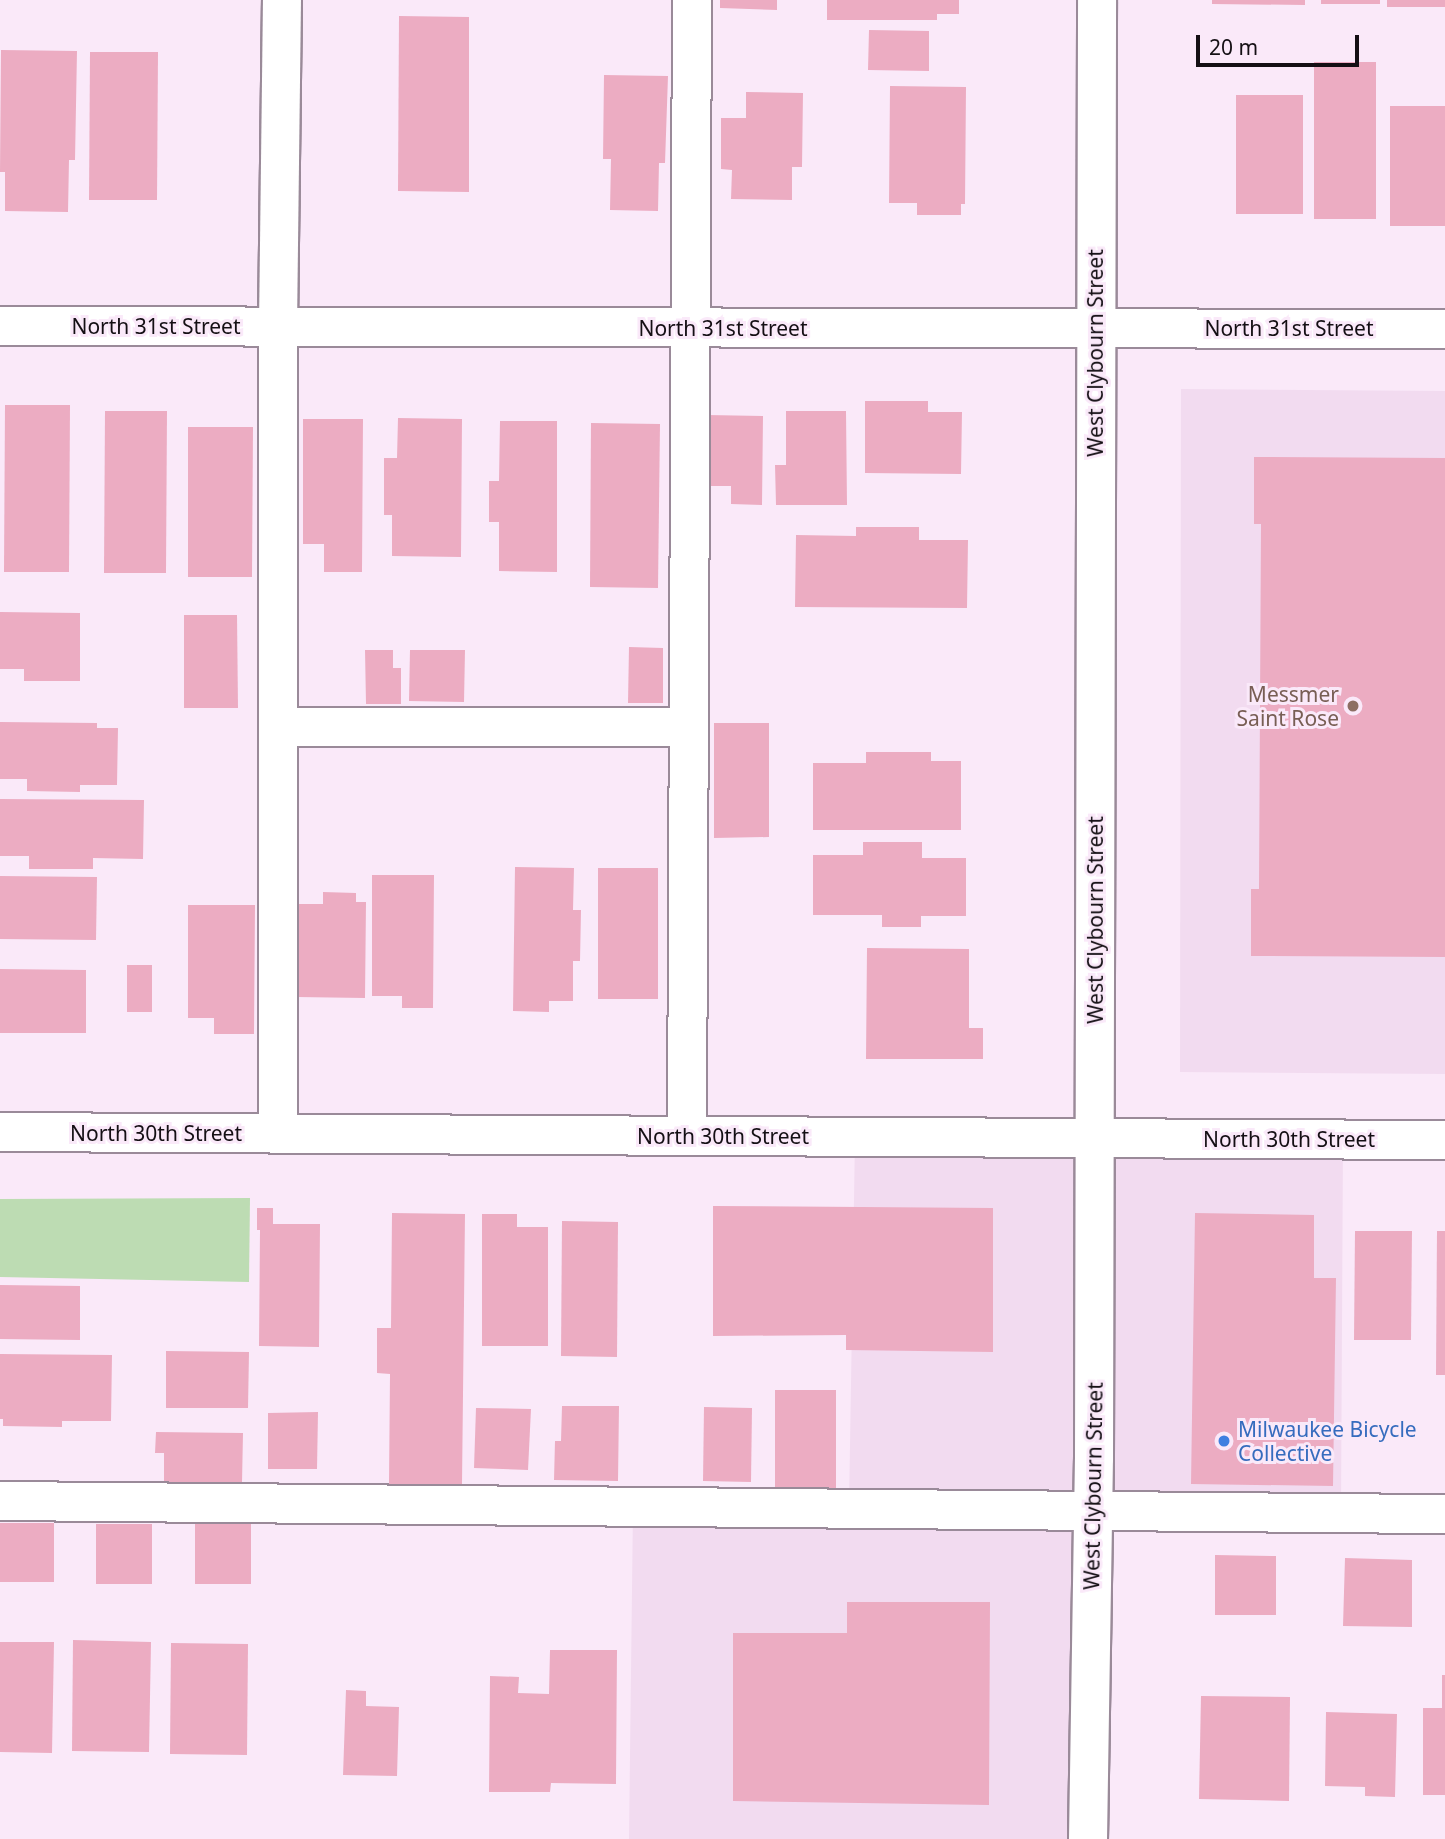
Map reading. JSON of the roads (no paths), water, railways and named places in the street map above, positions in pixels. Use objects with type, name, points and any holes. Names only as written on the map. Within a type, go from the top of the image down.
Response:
[{"type":"street","points":[[278,1134],[278,326],[282,0]]},
{"type":"street","points":[[687,1136],[692,0]]},
{"type":"street","name":"West Clybourn Street","points":[[1088,1839],[1094,1139],[1097,0]]},
{"type":"street","name":"North 31st Street","points":[[0,326],[1445,329]]},
{"type":"street","points":[[278,727],[689,727]]},
{"type":"street","name":"North 30th Street","points":[[0,1132],[1445,1140]]},
{"type":"street","points":[[0,1501],[1445,1514]]},
{"type":"place","name":"Messmer Saint Rose","points":[[1353,706]]},
{"type":"place","name":"Milwaukee Bicycle Collective","points":[[1224,1441]]}]
